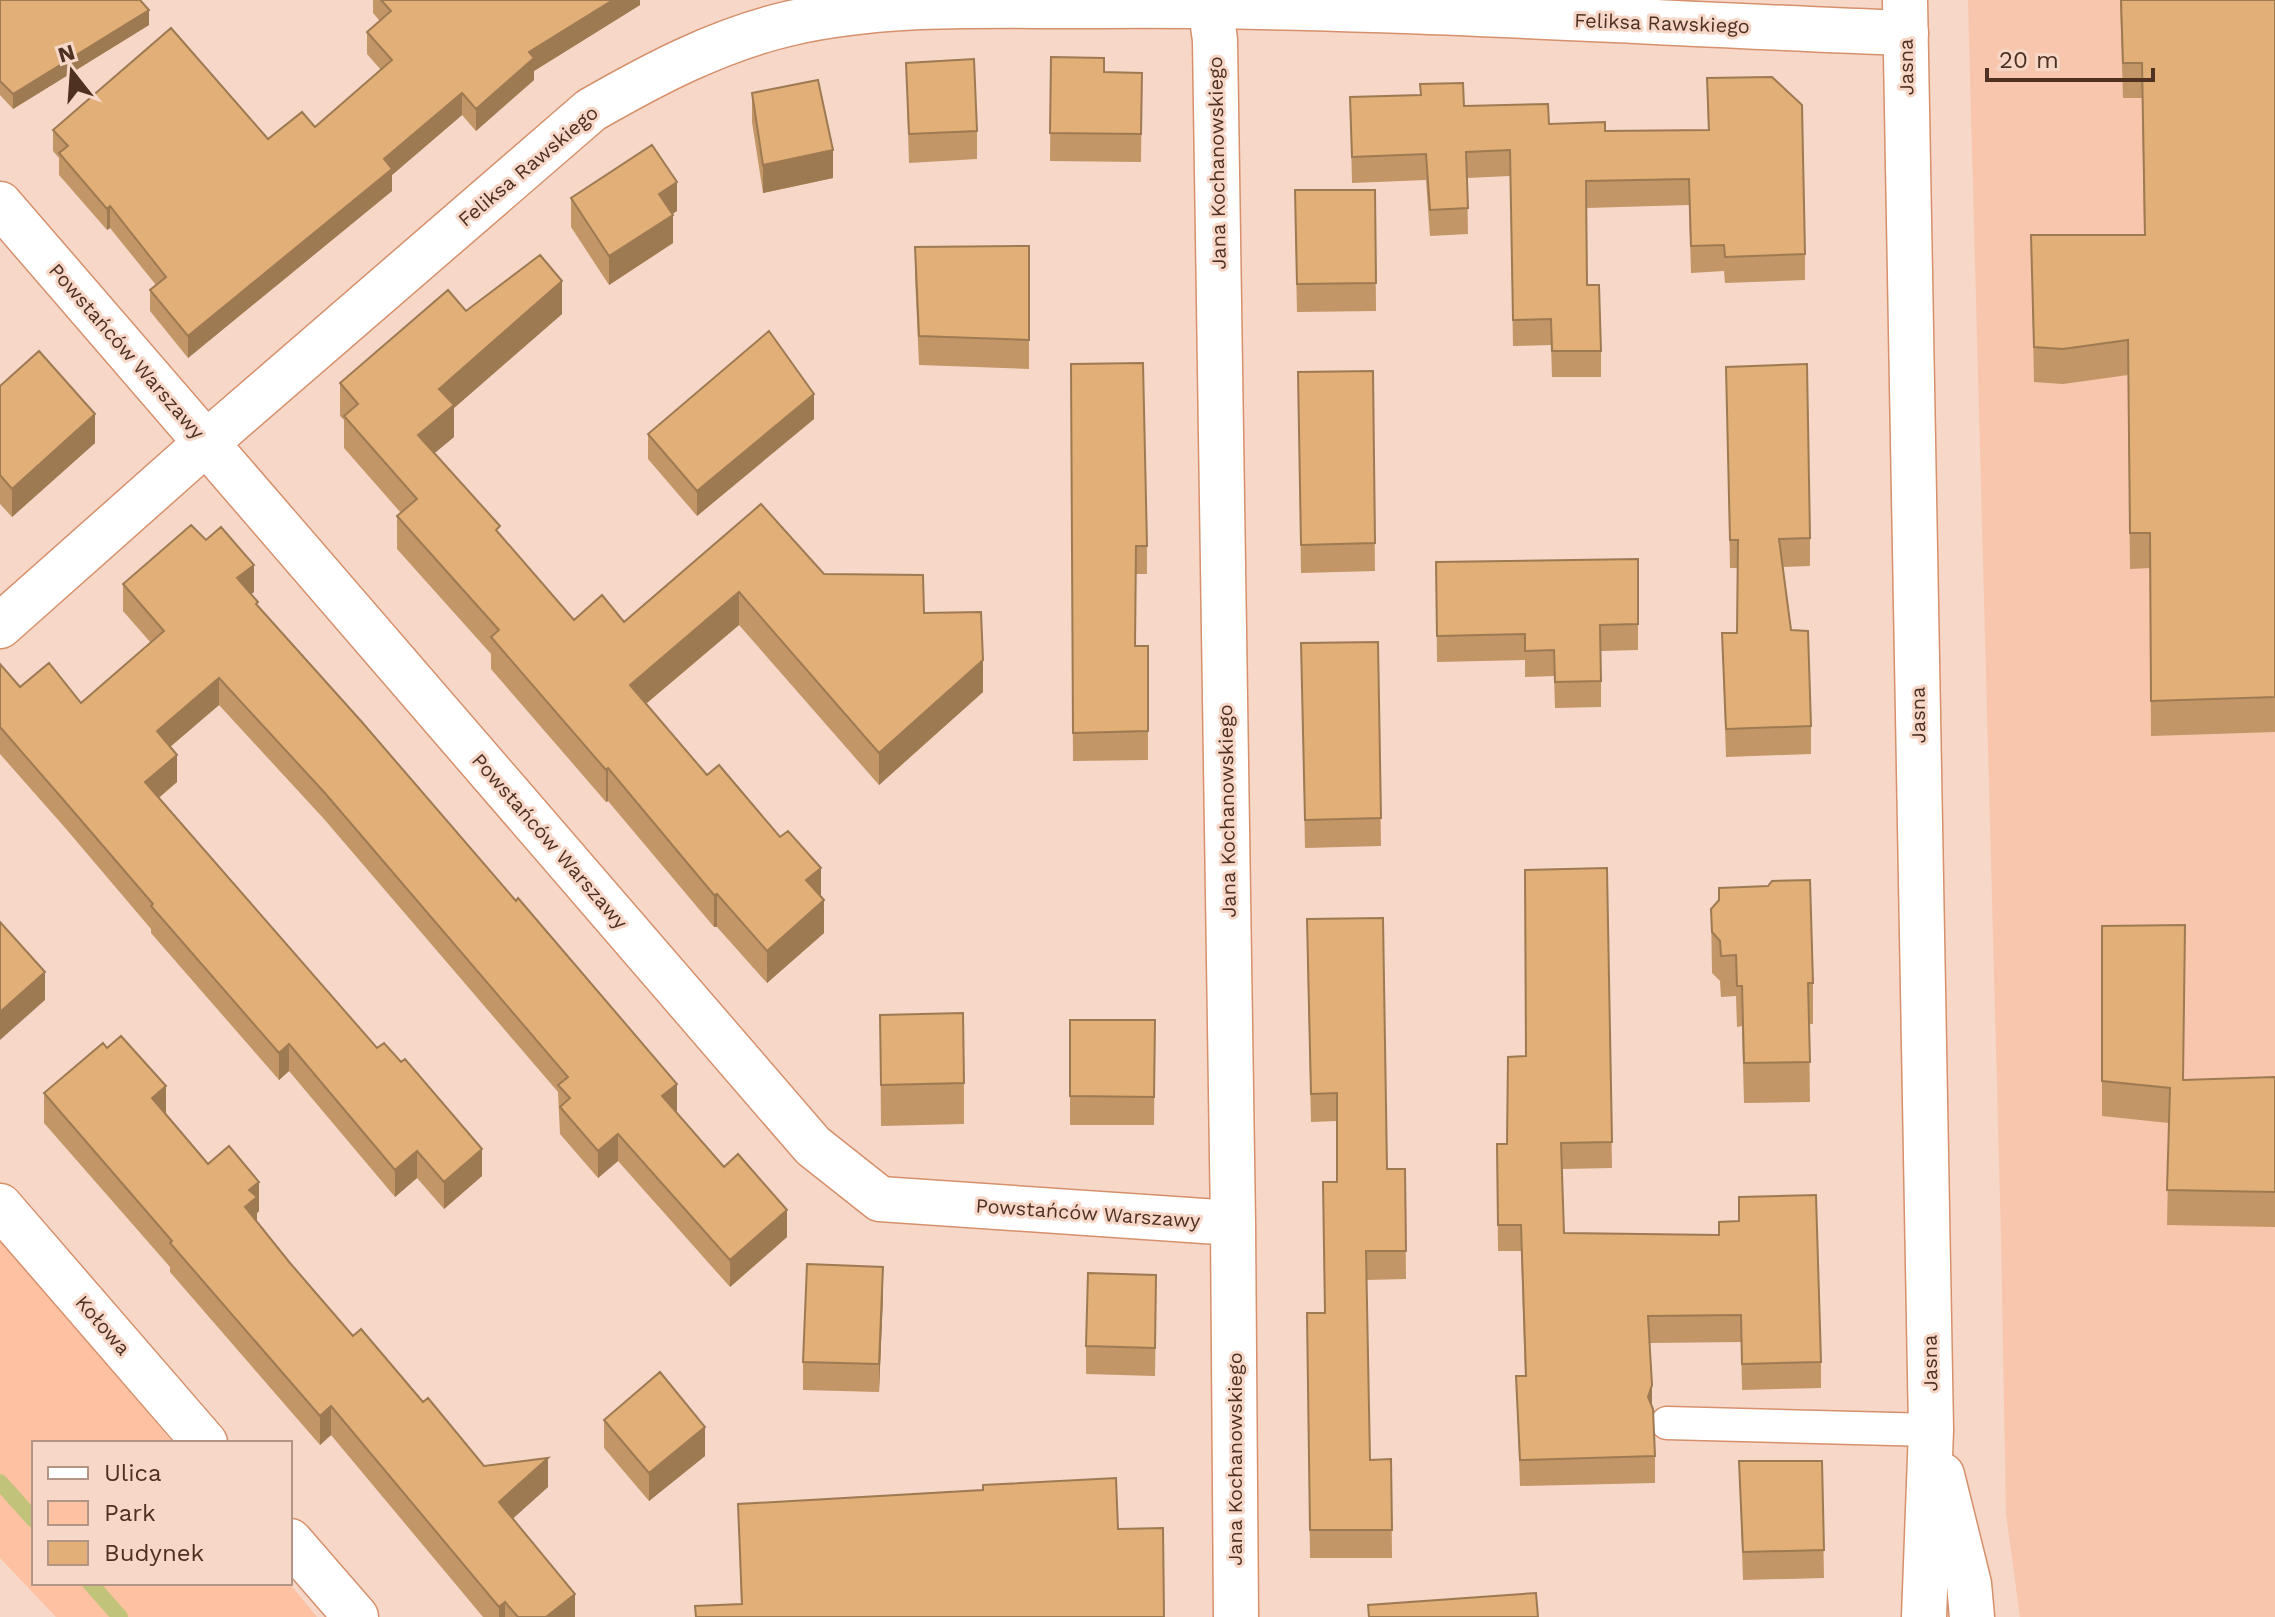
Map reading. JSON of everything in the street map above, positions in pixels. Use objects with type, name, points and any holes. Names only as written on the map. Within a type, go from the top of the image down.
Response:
[{"type":"street","name":"Feliksa Rawskiego","points":[[0,626],[591,110],[660,71],[732,39],[832,16],[889,10],[1209,2],[1906,16]]},
{"type":"street","name":"Jana Kochanowskiego","points":[[1209,2],[1215,40],[1236,1617]]},
{"type":"street","name":"Jasna","points":[[1906,16],[1931,1430],[1924,1617]]},
{"type":"street","name":"Powstańców Warszawy","points":[[0,204],[813,1146],[880,1199],[1233,1223]]},
{"type":"street","name":"Kołowa","points":[[0,1206],[203,1441]]},
{"type":"street","name":"Jasna","points":[[1931,1430],[1969,1584],[1972,1617]]},
{"type":"street","points":[[292,1543],[356,1617]]},
{"type":"lane","points":[[1667,1423],[1931,1430]]},
{"type":"shaded area","points":[[1968,0],[2275,0],[2275,1617],[2020,1617],[2006,1514]]},
{"type":"green space","points":[[0,1234],[171,1441],[32,1441],[32,1585],[291,1585],[317,1617],[56,1617],[0,1558]]},
{"type":"building","points":[[0,0],[140,0],[149,10],[13,94],[0,81]]},
{"type":"building","points":[[381,0],[613,0],[529,52],[534,58],[476,109],[462,93],[384,159],[392,169],[188,336],[150,290],[166,277],[110,206],[107,209],[59,153],[68,146],[53,130],[171,28],[268,139],[302,112],[315,127],[392,60],[367,32],[391,11]]},
{"type":"building","points":[[2121,0],[2275,0],[2275,697],[2151,701],[2150,533],[2130,533],[2128,340],[2063,349],[2034,347],[2031,235],[2145,235],[2142,63],[2123,63]]},
{"type":"building","points":[[1051,57],[1104,58],[1104,72],[1142,73],[1141,134],[1050,133]]},
{"type":"building","points":[[974,59],[977,131],[909,134],[906,63]]},
{"type":"building","points":[[1772,77],[1802,105],[1805,254],[1725,257],[1724,245],[1691,246],[1689,179],[1586,181],[1587,285],[1599,285],[1601,351],[1552,351],[1551,319],[1513,320],[1510,150],[1466,152],[1468,208],[1430,210],[1426,154],[1352,157],[1350,97],[1421,95],[1420,84],[1463,83],[1464,106],[1548,104],[1549,124],[1605,122],[1605,131],[1709,130],[1707,78]]},
{"type":"building","points":[[818,80],[833,150],[763,165],[752,93]]},
{"type":"building","points":[[652,145],[677,182],[659,194],[673,215],[609,256],[571,198]]},
{"type":"building","points":[[1295,190],[1375,190],[1376,283],[1297,284]]},
{"type":"building","points":[[1029,246],[1029,340],[919,336],[915,247]]},
{"type":"building","points":[[540,255],[562,281],[439,389],[454,405],[418,435],[500,526],[496,530],[574,620],[602,595],[624,622],[761,504],[824,574],[923,575],[924,613],[981,612],[983,660],[879,753],[739,592],[630,685],[707,775],[719,765],[780,837],[788,831],[821,868],[806,880],[824,900],[767,951],[717,894],[714,895],[608,768],[606,770],[491,637],[499,630],[397,516],[417,499],[344,416],[358,404],[340,383],[448,290],[466,311]]},
{"type":"building","points":[[769,331],[814,394],[697,491],[648,434]]},
{"type":"building","points":[[39,351],[95,414],[12,489],[0,475],[0,386]]},
{"type":"building","points":[[1143,363],[1147,546],[1136,546],[1135,646],[1148,646],[1148,731],[1073,733],[1071,364]]},
{"type":"building","points":[[1807,364],[1810,538],[1779,539],[1791,630],[1808,631],[1811,726],[1726,729],[1722,633],[1737,633],[1738,540],[1730,540],[1726,367]]},
{"type":"building","points":[[1373,371],[1375,543],[1301,545],[1298,372]]},
{"type":"building","points":[[191,525],[206,540],[221,527],[254,565],[237,578],[258,602],[256,604],[516,901],[518,898],[677,1084],[662,1096],[724,1167],[738,1154],[787,1210],[730,1260],[618,1134],[598,1151],[560,1107],[570,1098],[558,1085],[568,1077],[324,792],[219,678],[157,731],[177,755],[145,782],[377,1048],[384,1043],[401,1062],[405,1059],[482,1149],[444,1182],[417,1151],[395,1170],[289,1044],[279,1053],[0,727],[0,664],[20,687],[49,663],[81,703],[164,631],[123,584]]},
{"type":"building","points":[[1638,559],[1638,624],[1600,625],[1601,681],[1555,682],[1554,650],[1525,651],[1525,634],[1437,636],[1436,562]]},
{"type":"building","points":[[1378,642],[1381,818],[1305,820],[1301,643]]},
{"type":"building","points":[[1607,868],[1612,1142],[1561,1143],[1564,1233],[1719,1235],[1719,1222],[1739,1221],[1739,1197],[1816,1195],[1821,1362],[1742,1364],[1741,1315],[1648,1316],[1652,1385],[1648,1397],[1653,1409],[1655,1456],[1520,1460],[1516,1376],[1526,1376],[1521,1225],[1498,1225],[1497,1144],[1507,1144],[1508,1057],[1526,1056],[1525,870]]},
{"type":"building","points":[[1810,880],[1813,983],[1808,983],[1810,1062],[1744,1063],[1742,986],[1737,986],[1736,955],[1721,956],[1720,941],[1712,932],[1711,909],[1719,900],[1719,888]]},
{"type":"building","points":[[1383,918],[1387,1169],[1405,1169],[1406,1251],[1366,1251],[1370,1460],[1391,1459],[1392,1530],[1310,1530],[1307,1313],[1325,1313],[1323,1182],[1337,1182],[1337,1093],[1311,1094],[1307,919]]},
{"type":"building","points":[[0,922],[45,972],[0,1012]]},
{"type":"building","points":[[2185,925],[2183,1080],[2275,1077],[2275,1192],[2167,1190],[2170,1088],[2102,1081],[2102,926]]},
{"type":"building","points":[[963,1013],[964,1083],[881,1085],[880,1015]]},
{"type":"building","points":[[1070,1020],[1155,1020],[1154,1097],[1070,1096]]},
{"type":"building","points":[[121,1036],[166,1086],[152,1098],[208,1164],[229,1146],[259,1182],[249,1190],[257,1197],[245,1207],[290,1263],[353,1336],[361,1329],[423,1402],[428,1398],[484,1466],[548,1458],[499,1502],[575,1594],[546,1617],[518,1617],[505,1602],[499,1607],[331,1406],[320,1416],[44,1093],[103,1043],[107,1048]]},
{"type":"building","points":[[807,1264],[883,1267],[879,1364],[803,1362]]},
{"type":"building","points":[[1088,1273],[1156,1275],[1155,1348],[1086,1346]]},
{"type":"building","points":[[660,1372],[705,1427],[649,1473],[604,1420]]},
{"type":"building","points":[[1739,1461],[1822,1461],[1824,1550],[1743,1552]]},
{"type":"building","points":[[1116,1478],[1118,1529],[1163,1528],[1164,1617],[696,1617],[695,1606],[742,1604],[738,1504],[983,1490],[983,1485]]},
{"type":"building","points":[[1536,1593],[1538,1617],[1369,1617],[1368,1605]]},
{"type":"waterway","points":[[0,1482],[32,1518]]},
{"type":"waterway","points":[[92,1585],[120,1617]]}]
